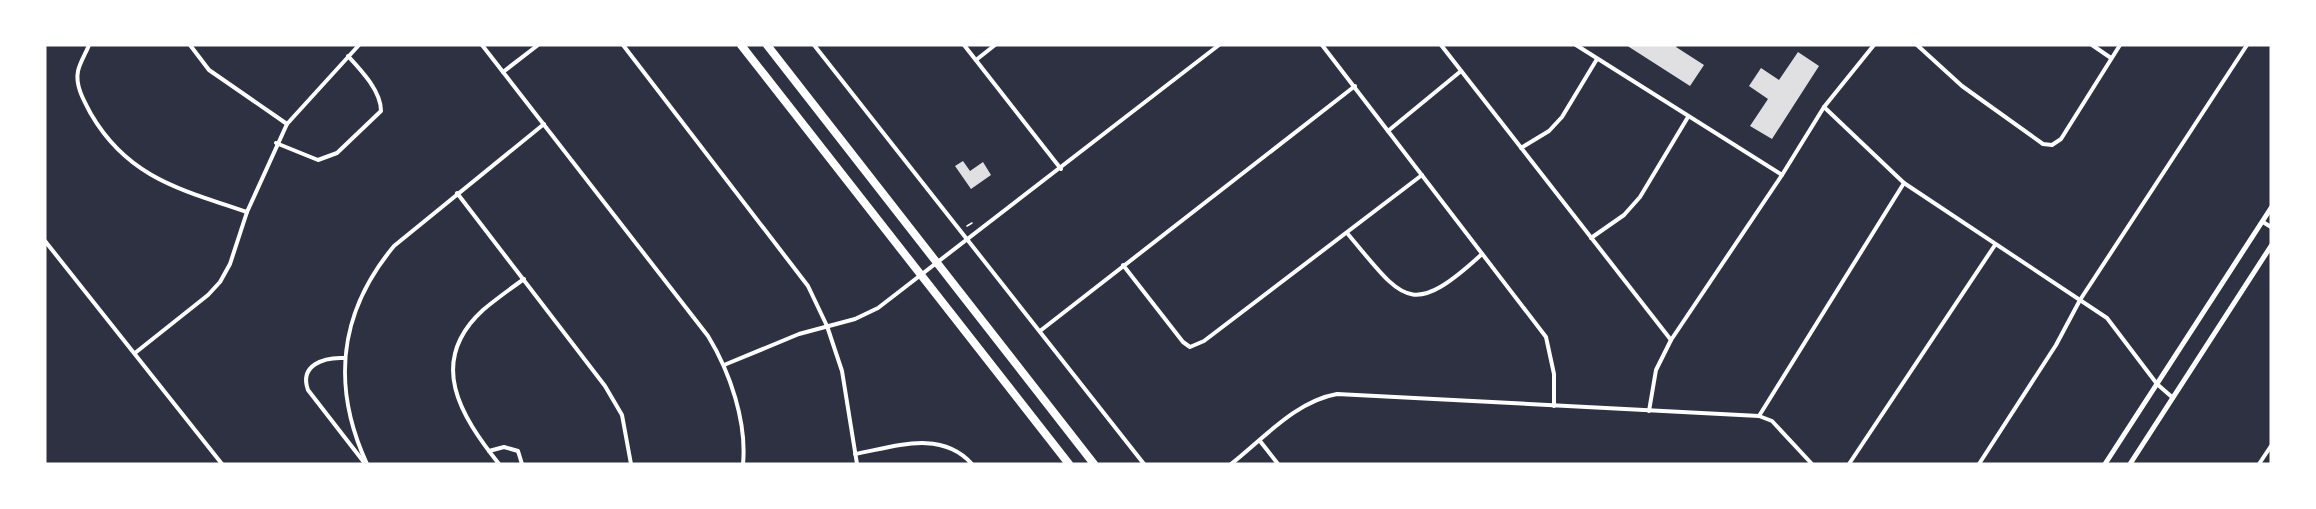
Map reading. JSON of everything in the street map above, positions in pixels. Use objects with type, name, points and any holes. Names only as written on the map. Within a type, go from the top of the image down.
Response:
[{"type":"highway","points":[[741,45],[1069,464]]},
{"type":"highway","points":[[767,45],[1094,464]]},
{"type":"street","points":[[89,45],[78,71],[80,95],[97,124],[123,155],[144,172],[172,186],[247,212]]},
{"type":"street","points":[[190,45],[209,70],[288,124]]},
{"type":"street","points":[[135,353],[208,295],[220,282],[230,264],[247,212],[276,143],[288,124],[359,45]]},
{"type":"street","points":[[482,45],[701,326],[724,365],[740,421],[743,464]]},
{"type":"street","points":[[503,72],[538,45]]},
{"type":"street","points":[[623,45],[797,270],[827,326],[845,383],[857,464]]},
{"type":"street","points":[[814,45],[1144,464]]},
{"type":"street","points":[[964,45],[1061,169]]},
{"type":"street","points":[[976,60],[995,45]]},
{"type":"street","points":[[724,365],[799,334],[870,312],[903,290],[1220,45]]},
{"type":"street","points":[[1322,45],[1546,337],[1554,374],[1554,406]]},
{"type":"street","points":[[1441,45],[1671,340]]},
{"type":"street","points":[[1576,45],[1782,176]]},
{"type":"street","points":[[1649,411],[1656,370],[1671,340],[1782,176],[1824,107],[1874,45]]},
{"type":"street","points":[[1917,45],[1962,86],[2043,144],[2052,144],[2061,139],[2120,45]]},
{"type":"street","points":[[2092,45],[2111,58]]},
{"type":"street","points":[[1980,464],[2056,345],[2080,300],[2247,45]]},
{"type":"street","points":[[276,143],[318,160],[337,153],[381,111],[381,102],[359,67],[348,56]]},
{"type":"street","points":[[1521,148],[1549,130],[1562,117],[1597,59]]},
{"type":"street","points":[[1388,130],[1461,71]]},
{"type":"street","points":[[1040,332],[1355,86]]},
{"type":"street","points":[[1824,107],[1904,183],[2107,318],[2157,384],[2173,398]]},
{"type":"street","points":[[1591,238],[1624,215],[1640,197],[1688,117]]},
{"type":"street","points":[[366,464],[349,416],[344,383],[345,358],[355,310],[376,268],[394,246],[544,124]]},
{"type":"street","points":[[1123,265],[1183,342],[1190,346],[1204,341],[1422,174]]},
{"type":"street","points":[[1759,416],[1904,183]]},
{"type":"street","points":[[457,193],[605,386],[622,415],[631,464]]},
{"type":"street","points":[[2105,464],[2271,208]]},
{"type":"street","points":[[2262,222],[2271,227]]},
{"type":"street","points":[[1347,233],[1391,285],[1401,292],[1416,295],[1433,292],[1451,283],[1482,254]]},
{"type":"street","points":[[45,241],[222,464]]},
{"type":"street","points":[[1850,464],[1995,245]]},
{"type":"street","points":[[2130,464],[2271,246]]},
{"type":"street","points":[[499,464],[469,425],[454,392],[455,354],[465,332],[482,311],[524,279]]},
{"type":"street","points":[[345,358],[327,357],[319,360],[306,374],[305,381],[308,390],[366,464]]},
{"type":"street","points":[[1231,464],[1305,405],[1322,397],[1337,394],[1759,416],[1772,421],[1812,464]]},
{"type":"street","points":[[1260,441],[1278,464]]},
{"type":"street","points":[[855,454],[931,442],[956,450],[972,464]]},
{"type":"street","points":[[2259,464],[2271,446]]},
{"type":"street","points":[[489,451],[512,448],[518,451],[522,464]]},
{"type":"path","points":[[967,226],[972,224]]},
{"type":"building","points":[[1626,45],[1677,45],[1676,47],[1704,65],[1690,86]]},
{"type":"building","points":[[1798,52],[1819,66],[1772,139],[1750,126],[1768,99],[1749,86],[1761,68],[1779,80]]},
{"type":"building","points":[[963,161],[970,171],[983,162],[991,175],[971,189],[955,166]]}]
